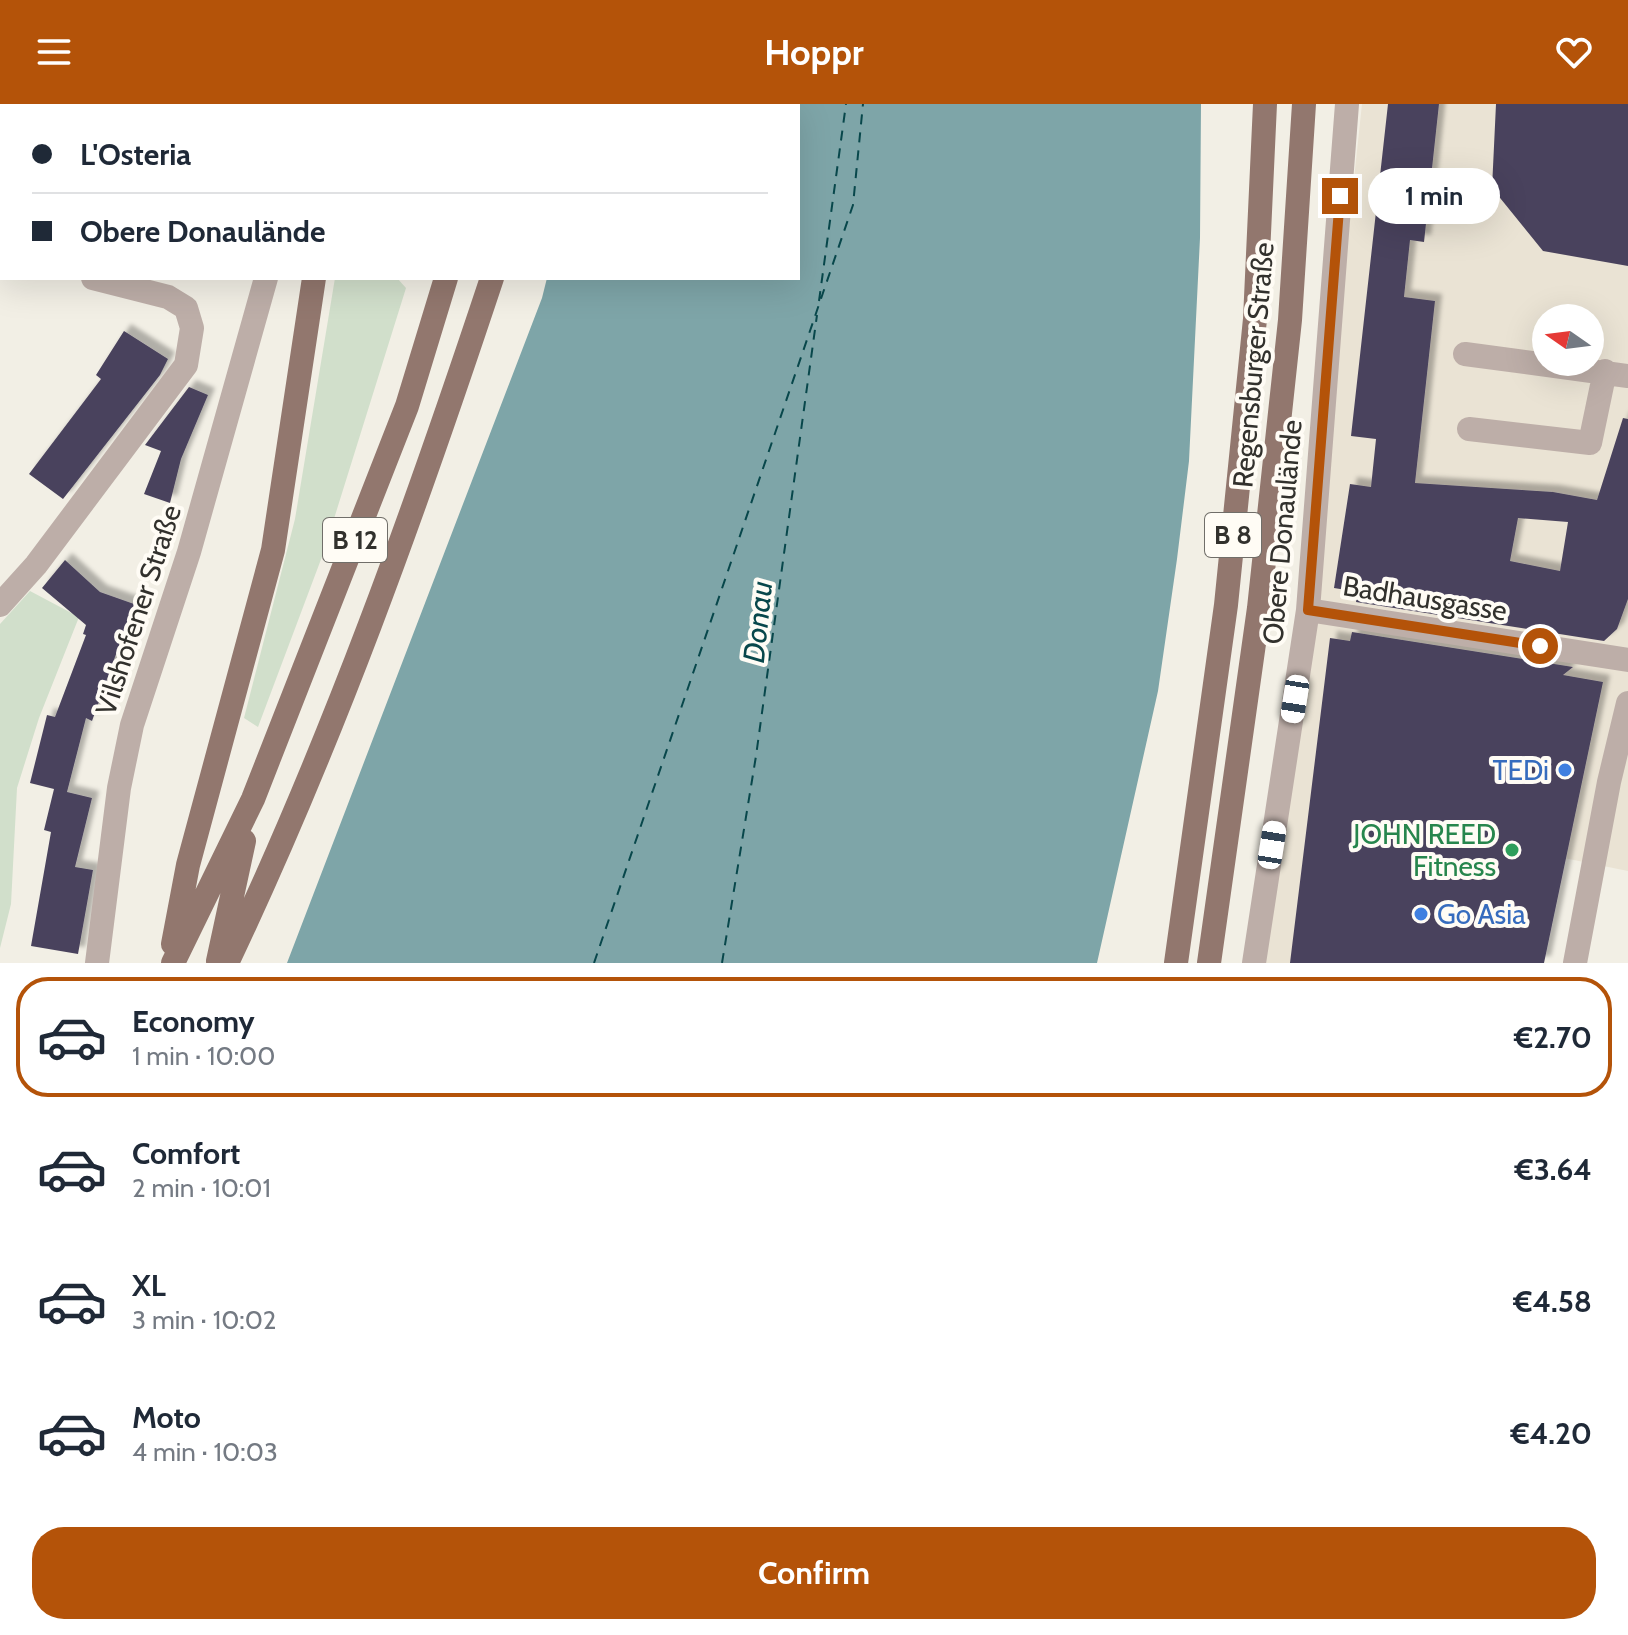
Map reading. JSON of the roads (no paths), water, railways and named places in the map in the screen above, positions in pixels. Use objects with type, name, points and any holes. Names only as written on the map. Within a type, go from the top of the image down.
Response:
[{"type":"main road","name":"Regensburger Straße","points":[[1176,963],[1227,589],[1255,319],[1265,104]]},
{"type":"main road","name":"Regensburger Straße","points":[[1209,963],[1259,608],[1290,320],[1304,104]]},
{"type":"main road","name":"B 12","points":[[171,963],[188,865],[273,550],[314,280]]},
{"type":"main road","name":"B 12","points":[[171,963],[253,799],[407,406],[445,280]]},
{"type":"main road","name":"B 12","points":[[227,963],[265,883],[365,637],[491,280]]},
{"type":"main road","name":"B 12","points":[[218,963],[253,799]]},
{"type":"street","name":"Obere Donaulände","points":[[1254,963],[1308,610],[1347,104]]},
{"type":"street","points":[[0,605],[36,565],[186,365],[192,328],[186,308],[168,297],[101,280]]},
{"type":"street","name":"Vilshofener Straße","points":[[97,963],[119,788],[132,725],[189,552],[265,280]]},
{"type":"street","points":[[1465,354],[1617,374],[1590,443],[1469,429]]},
{"type":"street","name":"Badhausgasse","points":[[1308,610],[1628,660]]},
{"type":"street","points":[[1575,963],[1609,782],[1628,703]]},
{"type":"water","name":"Donau","points":[[800,104],[1201,104],[1200,238],[1189,461],[1158,691],[1097,963],[287,963],[546,280],[800,280]]},
{"type":"place","name":"TEDi","points":[[1565,770]]},
{"type":"place","name":"JOHN REED Fitness","points":[[1512,850]]},
{"type":"place","name":"Go Asia","points":[[1421,914]]}]
